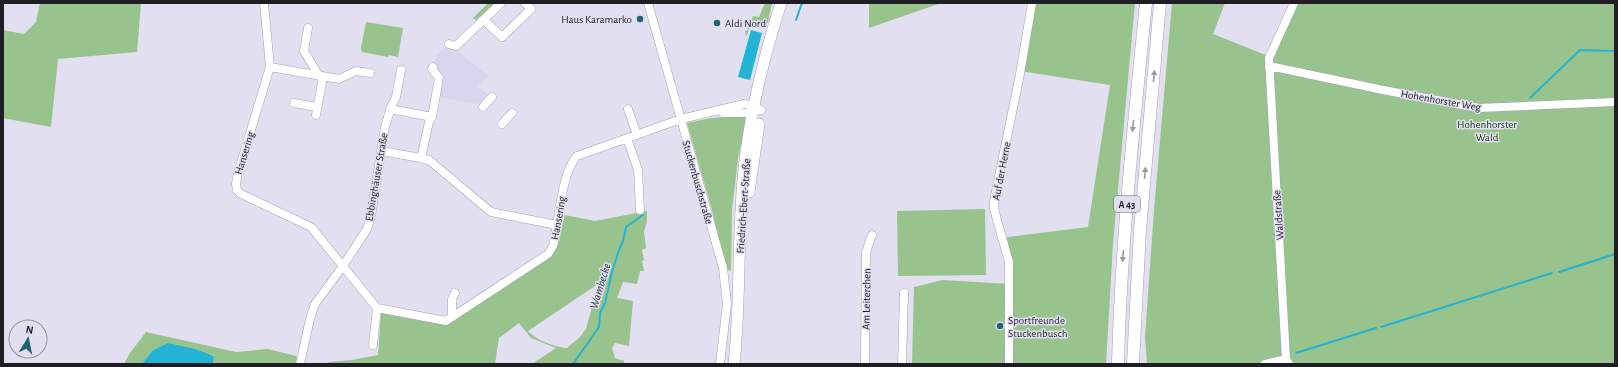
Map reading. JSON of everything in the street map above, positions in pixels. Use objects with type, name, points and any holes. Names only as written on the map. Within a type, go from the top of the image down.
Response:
[{"type":"highway","name":"A 43","points":[[1118,364],[1118,322],[1130,158],[1146,3]]},
{"type":"highway","name":"A 43","points":[[1133,364],[1137,282],[1160,3]]},
{"type":"highway","points":[[1137,282],[1143,321],[1141,364]]},
{"type":"highway","points":[[1110,364],[1112,338],[1118,322]]},
{"type":"main road","name":"Friedrich-Ebert-Straße","points":[[734,364],[739,303],[743,181],[773,29],[781,3]]},
{"type":"main road","name":"Friedrich-Ebert-Straße","points":[[741,364],[746,208],[756,110],[780,22],[787,3]]},
{"type":"street","name":"Hansering","points":[[264,3],[270,67],[238,172],[236,184],[237,190],[247,198],[284,213],[311,227],[377,308],[446,321],[548,254],[553,246],[564,188],[572,161],[577,156],[681,119],[710,113],[756,110]]},
{"type":"street","points":[[449,44],[456,46],[501,3]]},
{"type":"street","points":[[484,20],[502,37],[531,9],[525,3]]},
{"type":"street","name":"Stuckenbuschstraße","points":[[648,3],[723,268],[727,304],[720,364]]},
{"type":"street","name":"Auf der Herne","points":[[1009,364],[1009,262],[994,209],[994,201],[1020,74],[1032,3]]},
{"type":"street","name":"Waldstraße","points":[[1288,362],[1269,58],[1294,3]]},
{"type":"street","points":[[294,103],[316,111],[321,76],[304,51],[308,28]]},
{"type":"street","name":"Hohenhorster Weg","points":[[1269,66],[1479,108],[1615,102]]},
{"type":"street","points":[[270,67],[339,79],[356,71],[370,73]]},
{"type":"street","points":[[421,158],[439,78],[432,69],[433,67]]},
{"type":"street","name":"Ebbinghäuser Straße","points":[[300,364],[310,319],[315,304],[367,229],[371,216],[385,127],[390,109],[396,97],[401,70]]},
{"type":"street","points":[[482,107],[492,97]]},
{"type":"street","points":[[390,109],[432,114]]},
{"type":"street","points":[[628,109],[637,135]]},
{"type":"street","points":[[502,124],[512,113]]},
{"type":"street","points":[[627,138],[638,170],[640,210]]},
{"type":"street","points":[[381,152],[430,160],[491,212],[557,225]]},
{"type":"street","name":"Am Leiterchen","points":[[865,364],[866,252],[872,236]]},
{"type":"street","points":[[452,317],[452,299],[455,294]]},
{"type":"street","points":[[902,364],[904,294]]},
{"type":"street","points":[[373,346],[377,308]]},
{"type":"street","points":[[1265,364],[1288,362]]},
{"type":"shaded area","points":[[448,45],[488,76],[478,87],[487,94],[478,104],[438,97],[434,67],[436,56]]},
{"type":"green space","points":[[40,3],[141,3],[137,52],[58,59],[51,127],[3,118],[3,30],[24,34],[36,22]]},
{"type":"green space","points":[[488,3],[495,3],[476,20],[473,18]]},
{"type":"green space","points":[[765,3],[772,3],[768,23],[752,21],[746,37],[745,31],[747,31],[753,16],[759,17]]},
{"type":"green space","points":[[869,3],[941,3],[869,28]]},
{"type":"green space","points":[[1030,3],[1135,3],[1113,244],[1106,364],[912,364],[914,287],[943,280],[1008,284],[1001,238],[1088,227],[1110,85],[1020,71]]},
{"type":"green space","name":"Hohenhorster Wald","points":[[1172,3],[1225,3],[1213,34],[1273,58],[1296,3],[1615,3],[1615,364],[1147,364],[1145,337],[1154,210]]},
{"type":"green space","points":[[366,22],[403,28],[398,57],[389,55],[388,57],[362,52],[361,48]]},
{"type":"green space","points":[[747,116],[738,159],[732,209],[731,271],[726,269],[712,210],[687,123],[711,118]]},
{"type":"green space","points":[[985,209],[986,275],[898,276],[897,211]]},
{"type":"green space","points":[[647,211],[647,221],[644,232],[646,248],[642,250],[644,271],[640,271],[637,284],[623,282],[617,298],[633,301],[629,346],[615,343],[612,348],[615,358],[624,361],[624,364],[532,364],[556,348],[531,338],[519,323],[499,338],[495,364],[325,364],[329,362],[352,360],[378,355],[381,313],[448,324],[550,256],[555,251],[565,215],[595,221]],"holes":[[[598,284],[586,329],[580,337],[567,348],[546,342],[535,337],[528,331]]]},
{"type":"green space","points":[[146,332],[236,352],[268,349],[296,356],[298,359],[298,364],[213,364],[214,355],[152,351],[142,364],[124,364],[130,353]]},
{"type":"water","points":[[751,30],[762,33],[750,80],[738,77]]},
{"type":"water","points":[[168,343],[195,349],[214,356],[213,364],[142,364],[152,351]]},
{"type":"waterway","name":"Wambecke","points":[[796,20],[802,3]]},
{"type":"waterway","points":[[1530,98],[1580,50],[1615,51]]},
{"type":"waterway","name":"Wambecke","points":[[573,364],[599,327],[600,313],[605,303],[612,272],[623,241],[626,227],[643,215]]},
{"type":"waterway","points":[[1559,272],[1615,254]]},
{"type":"waterway","points":[[1381,327],[1552,273]]},
{"type":"waterway","points":[[1296,353],[1376,328]]},
{"type":"place","name":"Haus Karamarko","points":[[640,19]]},
{"type":"place","name":"Aldi Nord","points":[[717,23]]},
{"type":"place","name":"Sportfreunde Stuckenbusch","points":[[1000,326]]}]
